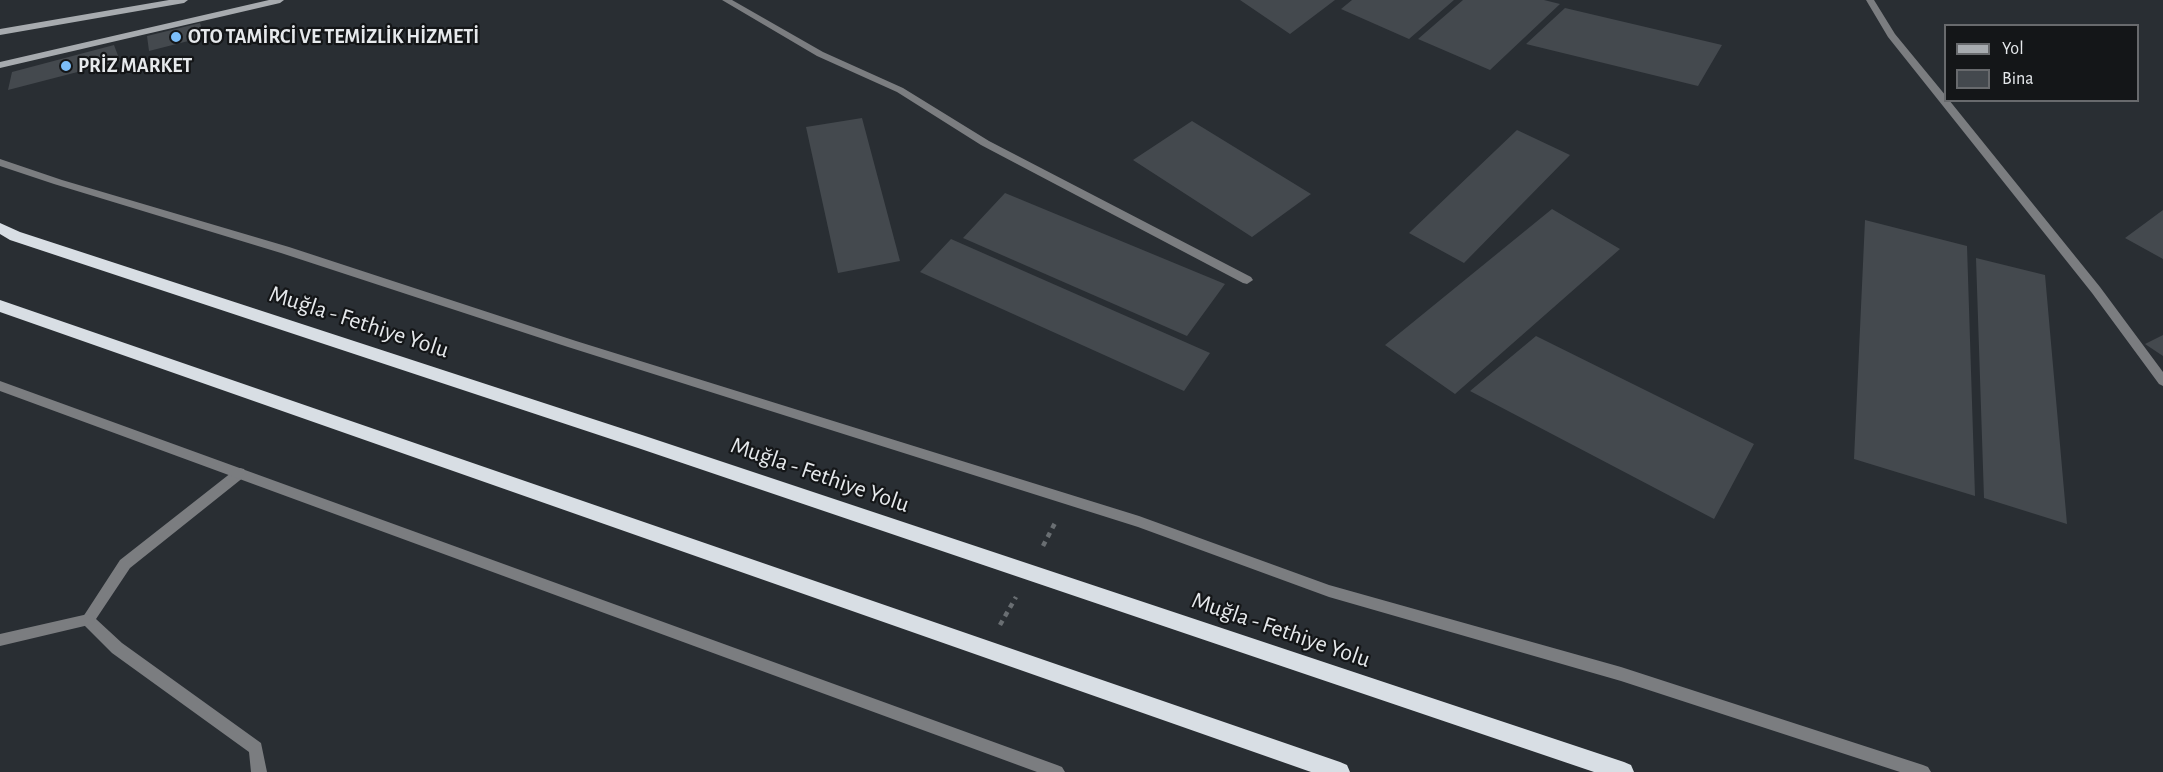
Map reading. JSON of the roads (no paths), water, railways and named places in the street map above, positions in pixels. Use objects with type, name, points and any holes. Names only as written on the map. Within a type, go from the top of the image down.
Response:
[{"type":"highway","name":"Muğla - Fethiye Yolu","points":[[0,228],[15,236],[631,438],[1624,772]]},
{"type":"highway","points":[[0,306],[1340,772]]},
{"type":"main road","points":[[0,32],[184,0]]},
{"type":"main road","points":[[0,65],[280,0]]},
{"type":"street","points":[[726,0],[820,54],[900,90],[985,142],[1247,280]]},
{"type":"street","points":[[1870,0],[1891,35],[1944,101]]},
{"type":"street","points":[[1945,102],[2096,290],[2163,381]]},
{"type":"street","points":[[0,162],[58,182],[285,249],[583,347],[1139,522],[1329,591],[1621,674],[1923,772]]},
{"type":"street","points":[[0,386],[1057,772]]},
{"type":"street","points":[[0,640],[87,620],[125,564],[240,473]]},
{"type":"street","points":[[87,620],[117,648],[256,748],[259,772]]},
{"type":"place","name":"OTO TAMİRCİ VE TEMİZLİK HİZMETİ","points":[[176,37]]},
{"type":"place","name":"PRİZ MARKET","points":[[66,66]]}]
